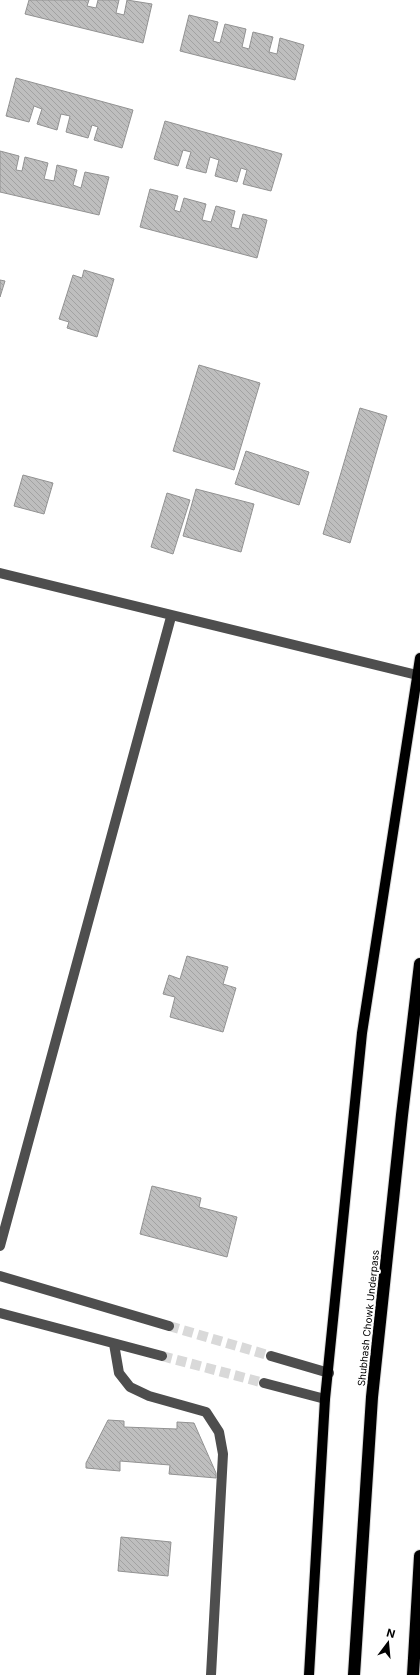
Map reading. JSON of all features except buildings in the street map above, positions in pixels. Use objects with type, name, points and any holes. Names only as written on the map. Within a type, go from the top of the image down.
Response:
[{"type":"highway","name":"Shubhash Chowk Underpass","points":[[354,1675],[372,1397],[401,1123],[420,964]]},
{"type":"highway","points":[[413,1675],[420,1556]]},
{"type":"main road","points":[[309,1675],[325,1399],[362,1034],[420,658]]},
{"type":"street","points":[[0,573],[417,675]]},
{"type":"street","points":[[0,1246],[171,616]]},
{"type":"street","points":[[0,1276],[169,1326]]},
{"type":"street","points":[[0,1313],[162,1356]]},
{"type":"street","points":[[114,1344],[119,1373],[130,1387],[149,1396],[206,1412],[219,1432],[223,1454],[212,1675]]},
{"type":"street","points":[[271,1356],[328,1373]]},
{"type":"street","points":[[264,1383],[325,1399]]},
{"type":"tunnel","points":[[169,1326],[271,1356]]},
{"type":"tunnel","points":[[162,1356],[264,1383]]}]
